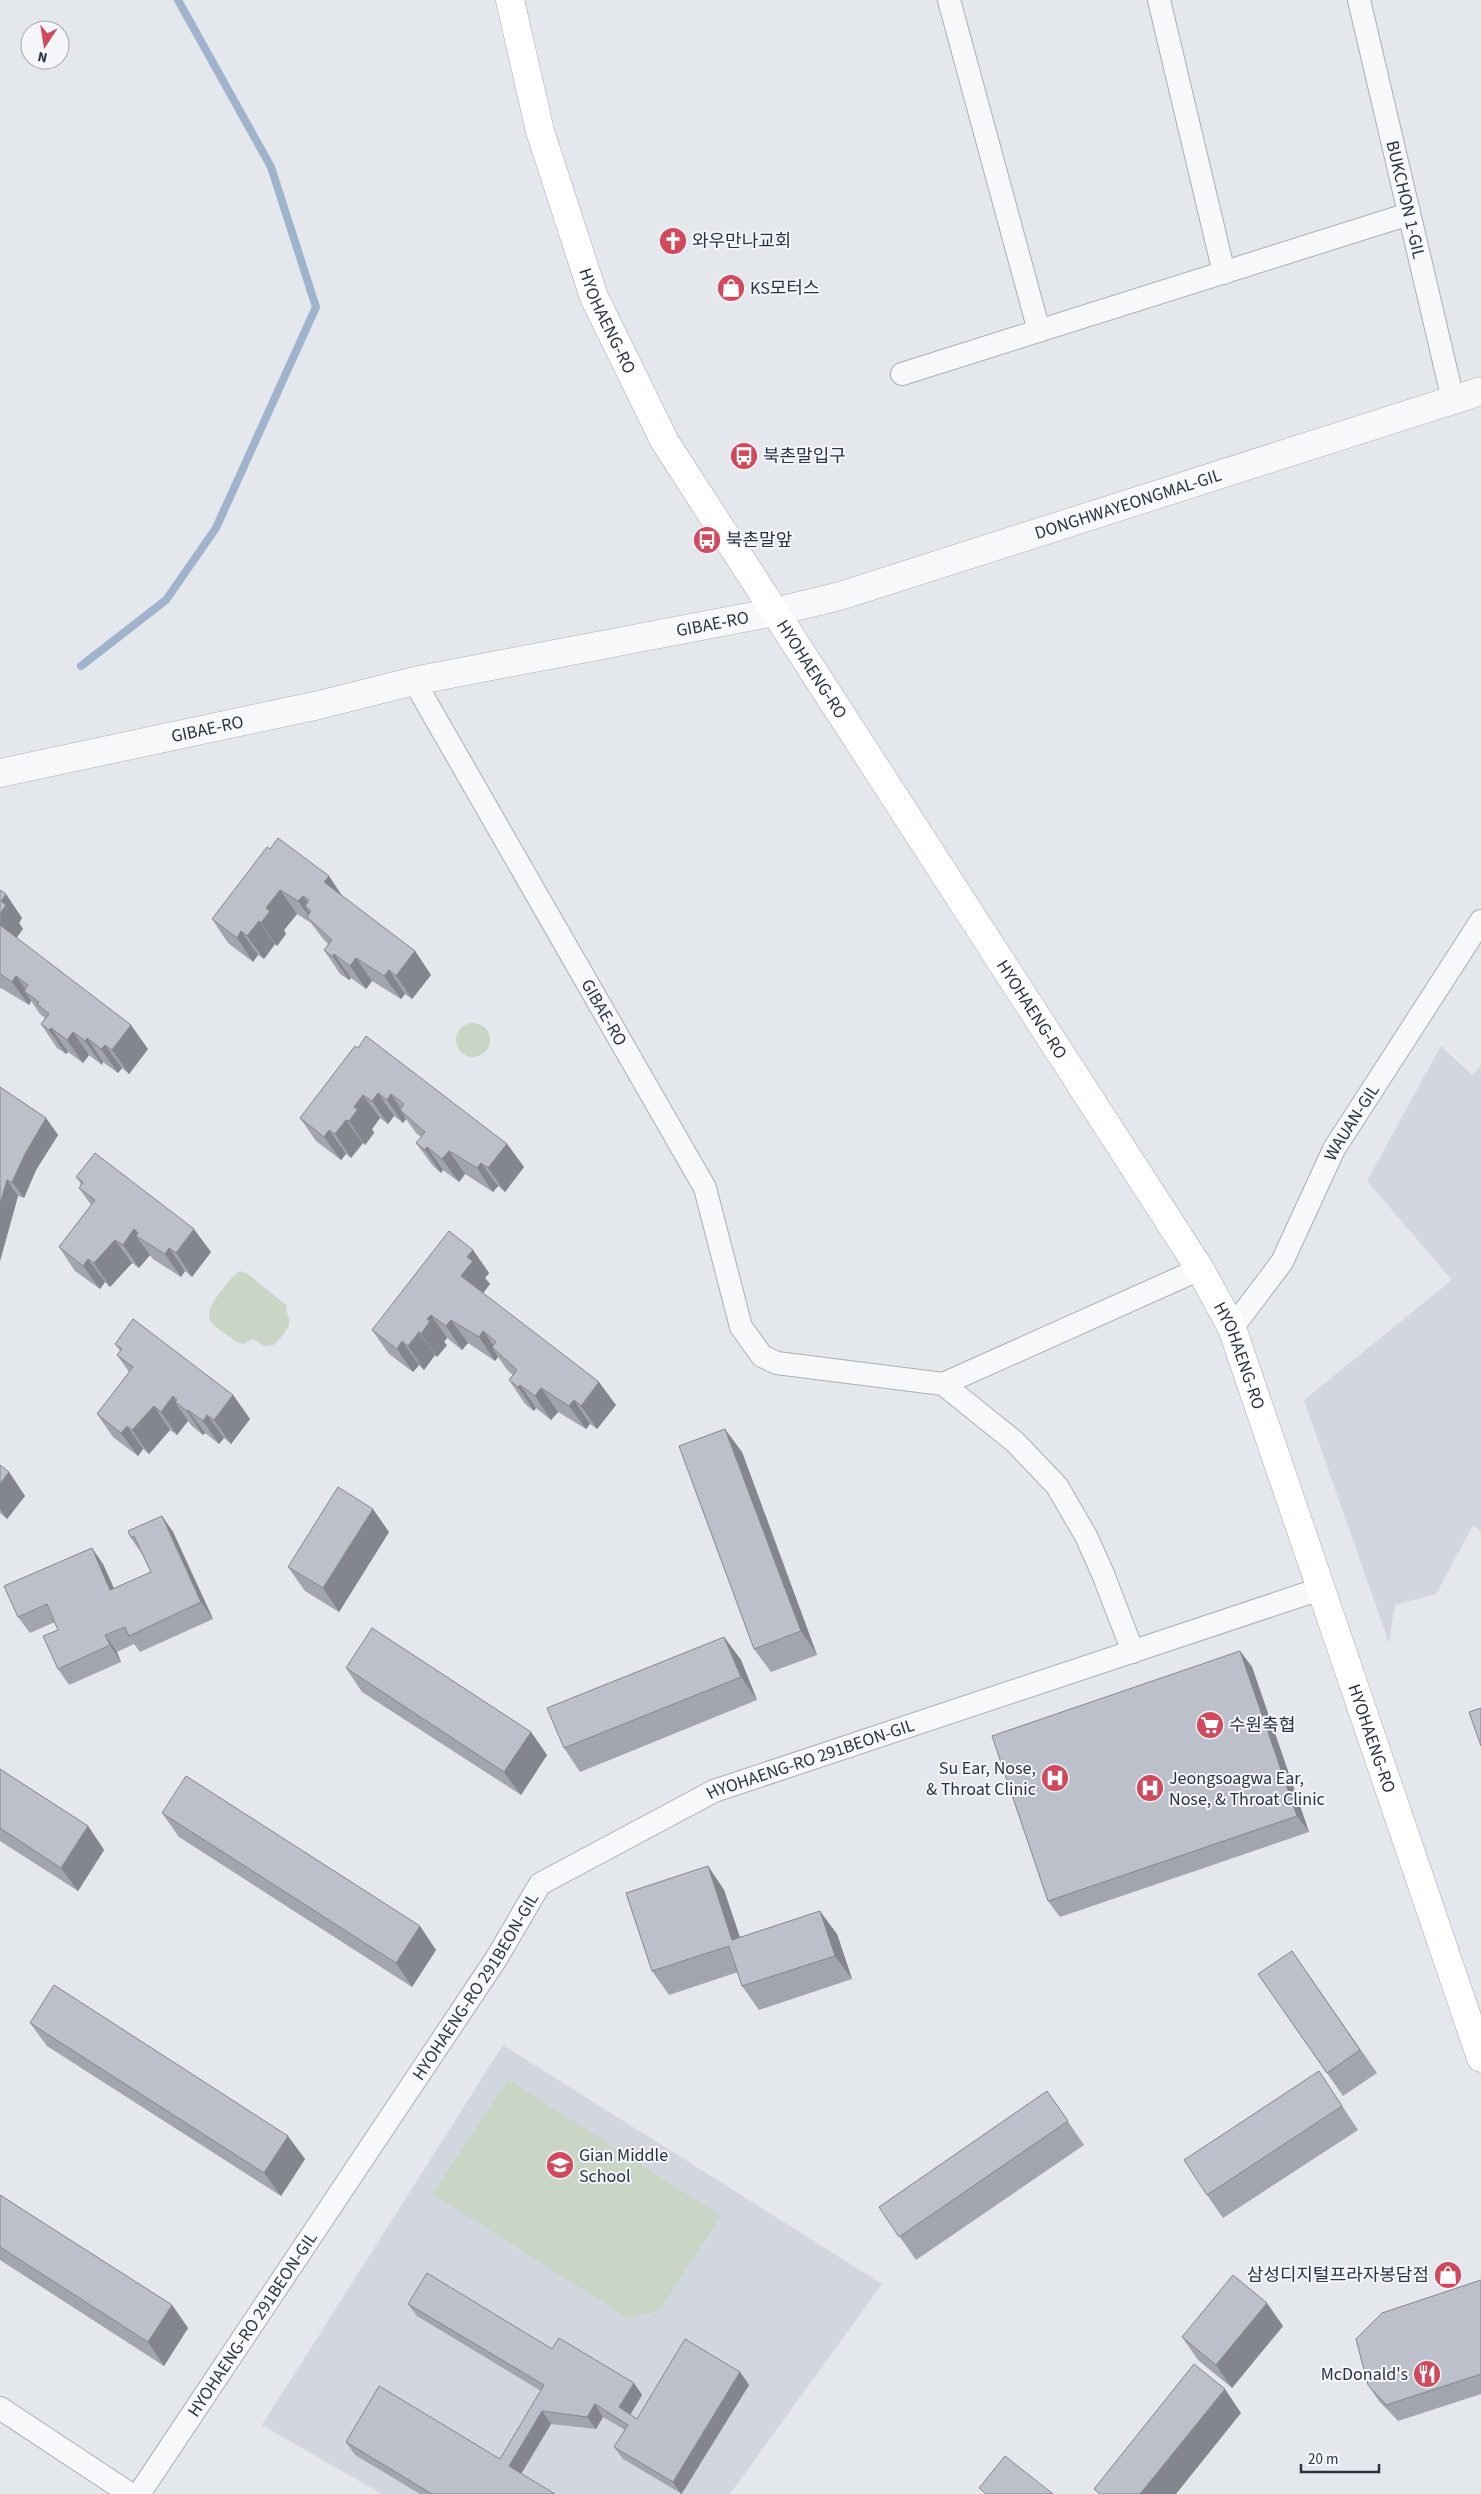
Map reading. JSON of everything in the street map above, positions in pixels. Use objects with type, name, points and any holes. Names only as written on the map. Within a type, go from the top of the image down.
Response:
[{"type":"main road","name":"HYOHAENG-RO","points":[[510,0],[540,130],[594,297],[665,442],[1200,1268],[1232,1328],[1481,2058]]},
{"type":"street","points":[[949,0],[1039,331]]},
{"type":"street","points":[[1159,0],[1224,273]]},
{"type":"street","name":"BUKCHON 1-GIL","points":[[1360,0],[1453,400]]},
{"type":"street","points":[[902,374],[1409,214]]},
{"type":"street","name":"DONGHWAYEONGMAL-GIL","points":[[774,612],[840,596],[1481,391]]},
{"type":"street","name":"GIBAE-RO","points":[[0,773],[320,705],[414,681],[774,612]]},
{"type":"street","name":"GIBAE-RO","points":[[414,681],[705,1188],[741,1327],[762,1356],[777,1363],[943,1384]]},
{"type":"street","name":"WAUAN-GIL","points":[[1232,1328],[1282,1262],[1334,1149],[1481,921]]},
{"type":"street","points":[[1133,1652],[1104,1574],[1086,1536],[1057,1486],[1015,1442],[943,1384],[1200,1268]]},
{"type":"street","name":"HYOHAENG-RO 291BEON-GIL","points":[[138,2494],[496,1959],[540,1884],[714,1791],[1320,1589]]},
{"type":"street","points":[[0,2408],[130,2494]]},
{"type":"shaded area","points":[[1441,1046],[1472,1075],[1481,1065],[1481,1531],[1473,1525],[1436,1594],[1395,1605],[1389,1643],[1304,1400],[1452,1280],[1367,1181]]},
{"type":"shaded area","name":"Gian Middle School","points":[[503,2045],[882,2284],[730,2494],[382,2494],[262,2425]]},
{"type":"green space","points":[[473,1023],[485,1028],[490,1040],[485,1052],[473,1057],[461,1052],[456,1040],[461,1028]]},
{"type":"green space","points":[[240,1271],[248,1274],[287,1306],[288,1327],[273,1345],[264,1346],[253,1339],[244,1344],[238,1343],[216,1327],[209,1318],[209,1311],[219,1294]]},
{"type":"green space","points":[[508,2079],[721,2216],[660,2310],[629,2319],[433,2194]]},
{"type":"building","points":[[278,838],[329,876],[324,882],[415,951],[396,976],[389,970],[384,976],[356,958],[350,966],[334,954],[333,957],[324,950],[332,940],[307,917],[311,911],[305,906],[309,900],[303,896],[298,901],[280,890],[266,908],[270,911],[261,923],[259,921],[247,936],[241,931],[237,938],[212,919],[267,847],[270,849]]},
{"type":"building","points":[[0,890],[6,894],[1,901],[6,905],[0,914]]},
{"type":"building","points":[[0,925],[131,1025],[112,1050],[105,1045],[101,1049],[87,1038],[85,1041],[73,1032],[67,1040],[51,1028],[49,1030],[41,1024],[49,1014],[37,1004],[39,1002],[24,991],[28,985],[16,976],[12,982],[0,974]]},
{"type":"building","points":[[366,1036],[507,1144],[488,1168],[481,1163],[477,1168],[449,1151],[442,1159],[427,1147],[425,1150],[416,1143],[425,1132],[400,1110],[404,1104],[391,1094],[387,1100],[378,1093],[372,1101],[363,1095],[354,1107],[358,1109],[349,1121],[346,1120],[335,1134],[329,1130],[324,1137],[300,1118],[355,1046],[358,1048]]},
{"type":"building","points":[[0,1087],[46,1118],[25,1154],[12,1182],[7,1180],[0,1204]]},
{"type":"building","points":[[95,1153],[194,1229],[176,1253],[169,1248],[165,1254],[136,1236],[138,1233],[134,1229],[123,1245],[115,1240],[94,1263],[88,1259],[83,1266],[59,1247],[95,1200],[79,1188],[83,1182],[76,1177]]},
{"type":"building","points":[[449,1231],[473,1250],[467,1257],[473,1261],[461,1276],[599,1382],[581,1406],[574,1400],[569,1406],[541,1388],[535,1396],[520,1385],[518,1387],[509,1380],[517,1370],[492,1347],[496,1342],[483,1331],[479,1337],[451,1320],[446,1326],[431,1315],[427,1319],[430,1321],[421,1334],[419,1332],[408,1346],[402,1341],[397,1349],[372,1330]]},
{"type":"building","points":[[133,1319],[233,1395],[214,1420],[207,1415],[203,1421],[175,1402],[177,1400],[173,1396],[161,1412],[154,1406],[132,1430],[127,1426],[121,1433],[97,1414],[133,1367],[117,1355],[122,1349],[115,1344]]},
{"type":"building","points":[[725,1429],[801,1631],[754,1649],[679,1446]]},
{"type":"building","points":[[0,1465],[9,1472],[0,1484]]},
{"type":"building","points":[[338,1487],[373,1509],[323,1588],[288,1567]]},
{"type":"building","points":[[162,1516],[201,1602],[129,1636],[125,1627],[105,1635],[110,1645],[58,1669],[43,1636],[58,1630],[47,1604],[18,1617],[4,1586],[92,1548],[110,1590],[151,1572],[134,1536],[131,1538],[128,1531]]},
{"type":"building","points":[[372,1628],[531,1732],[504,1772],[346,1668]]},
{"type":"building","points":[[724,1637],[741,1677],[564,1748],[547,1708]]},
{"type":"building","points":[[1240,1651],[1297,1816],[1048,1901],[992,1736]]},
{"type":"building","points":[[1481,1708],[1481,1746],[1469,1712]]},
{"type":"building","points":[[0,1769],[88,1826],[61,1868],[0,1828]]},
{"type":"building","points":[[186,1776],[420,1926],[396,1963],[162,1813]]},
{"type":"building","points":[[708,1866],[732,1940],[820,1911],[835,1956],[742,1986],[729,1946],[652,1971],[626,1893]]},
{"type":"building","points":[[1292,1951],[1360,2050],[1327,2073],[1258,1974]]},
{"type":"building","points":[[54,1985],[288,2136],[264,2173],[30,2023]]},
{"type":"building","points":[[1319,2071],[1342,2106],[1207,2195],[1184,2160]]},
{"type":"building","points":[[1047,2091],[1068,2121],[899,2237],[879,2207]]},
{"type":"building","points":[[0,2195],[172,2305],[148,2342],[0,2247]]},
{"type":"building","points":[[427,2273],[552,2349],[559,2338],[634,2383],[619,2407],[637,2419],[685,2339],[740,2372],[673,2482],[614,2447],[628,2425],[595,2404],[587,2417],[542,2411],[509,2466],[555,2494],[432,2494],[346,2442],[379,2386],[500,2459],[544,2385],[408,2304]]},
{"type":"building","points":[[1233,2275],[1267,2303],[1216,2365],[1182,2337]]},
{"type":"building","name":"McDonald's","points":[[1481,2280],[1481,2374],[1386,2405],[1368,2385],[1356,2339],[1382,2313]]},
{"type":"building","points":[[1194,2364],[1225,2389],[1140,2494],[1100,2494],[1094,2489]]},
{"type":"building","points":[[1005,2456],[1053,2494],[986,2494],[979,2488]]},
{"type":"waterway","points":[[81,666],[166,600],[216,528],[316,307],[271,167],[178,0]]},
{"type":"place","name":"와우만나교회","points":[[673,241]]},
{"type":"place","name":"KS모터스","points":[[731,288]]},
{"type":"place","name":"북촌말입구","points":[[744,456]]},
{"type":"place","name":"북촌말앞","points":[[707,540]]},
{"type":"place","name":"수원축협","points":[[1210,1725]]},
{"type":"place","name":"Su Ear, Nose, & Throat Clinic","points":[[1055,1778]]},
{"type":"place","name":"Jeongsoagwa Ear, Nose, & Throat Clinic","points":[[1150,1788]]},
{"type":"place","name":"Gian Middle School","points":[[560,2165]]},
{"type":"place","name":"삼성디지털프라자봉담점","points":[[1448,2275]]},
{"type":"place","name":"McDonald's","points":[[1427,2374]]}]
